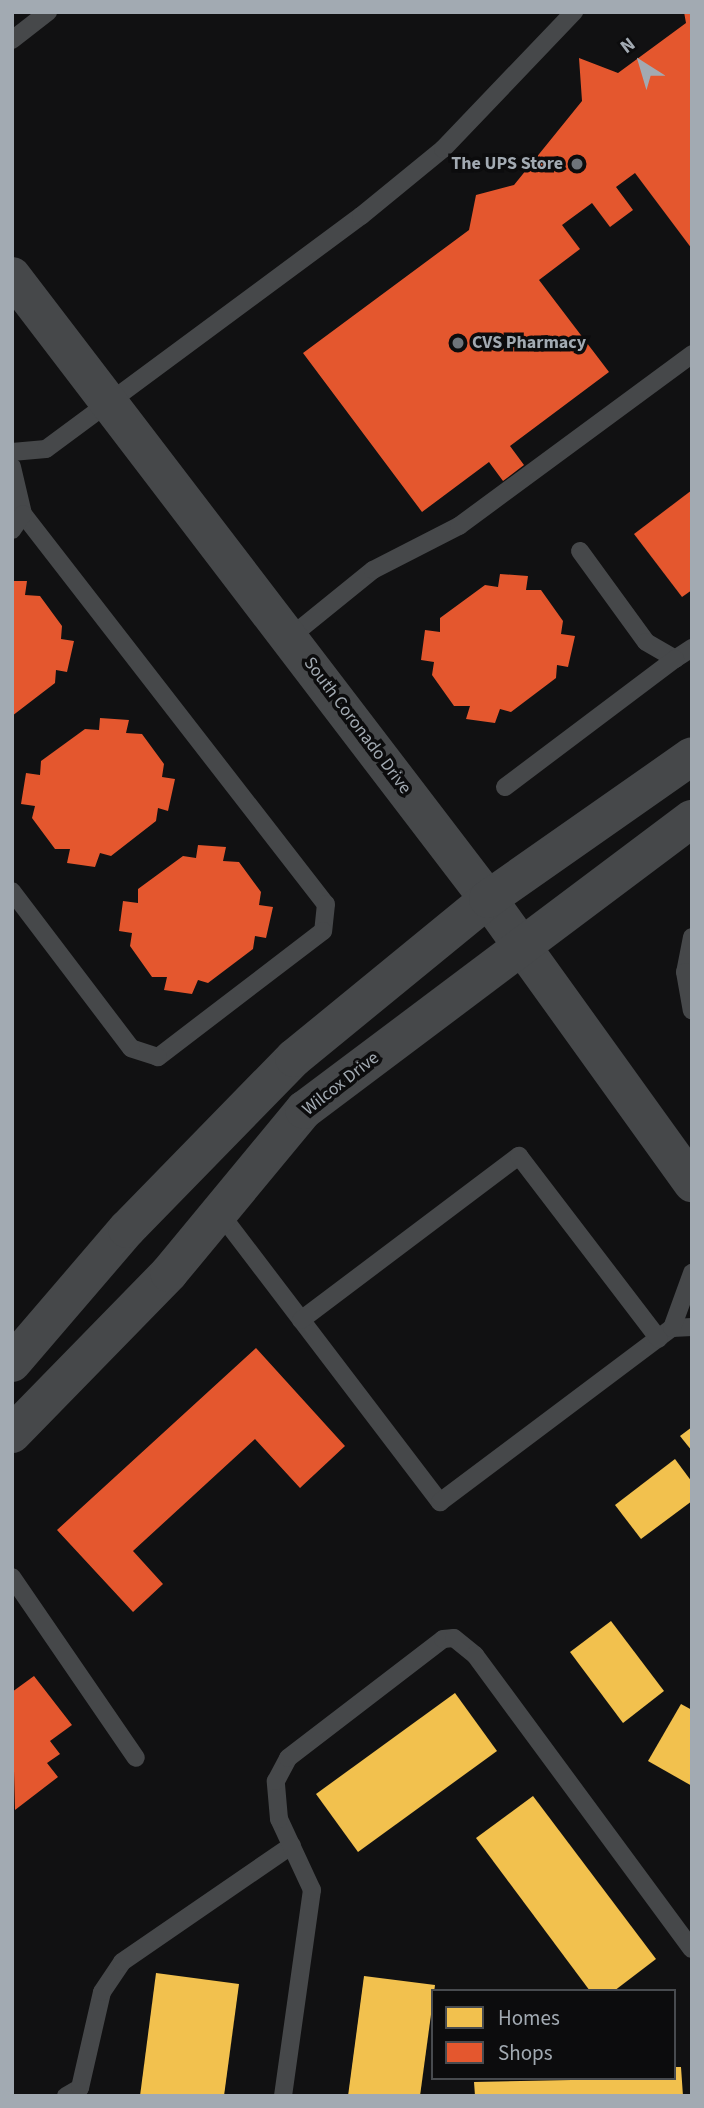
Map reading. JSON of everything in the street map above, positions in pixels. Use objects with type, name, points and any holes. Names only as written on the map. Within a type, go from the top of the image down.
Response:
[{"type":"street","name":"South Coronado Drive","points":[[12,276],[524,947],[692,1184]]},
{"type":"street","points":[[12,1363],[127,1229],[294,1058],[488,899],[692,756]]},
{"type":"street","name":"Wilcox Drive","points":[[12,1434],[219,1212],[304,1110],[692,820]]},
{"type":"lane","points":[[12,40],[48,12]]},
{"type":"lane","points":[[12,452],[46,449],[443,149],[574,12]]},
{"type":"lane","points":[[289,638],[373,570],[459,526],[692,354]]},
{"type":"lane","points":[[12,467],[23,514],[326,904],[323,932],[158,1057],[131,1048],[12,891]]},
{"type":"lane","points":[[12,530],[23,514]]},
{"type":"lane","points":[[580,551],[646,642],[674,659]]},
{"type":"lane","points":[[505,787],[692,648]]},
{"type":"lane","points":[[692,937],[685,972],[692,1010]]},
{"type":"lane","points":[[301,1320],[519,1156],[665,1334]]},
{"type":"lane","points":[[219,1212],[440,1502],[665,1334],[692,1327]]},
{"type":"lane","points":[[665,1334],[692,1273]]},
{"type":"lane","points":[[12,1577],[136,1758]]},
{"type":"lane","points":[[283,2096],[312,1890],[279,1819],[276,1781],[288,1758],[443,1639],[454,1638],[475,1656],[692,1949]]},
{"type":"lane","points":[[66,2096],[80,2088],[102,1992],[122,1962],[292,1846]]},
{"type":"building: Homes","points":[[692,1427],[692,1451],[680,1436]]},
{"type":"building: Homes","points":[[675,1459],[692,1482],[692,1501],[641,1539],[615,1505]]},
{"type":"building: Homes","points":[[611,1621],[664,1691],[623,1723],[570,1652]]},
{"type":"building: Homes","points":[[455,1693],[497,1751],[358,1852],[316,1794]]},
{"type":"building: Homes","points":[[681,1704],[692,1710],[692,1786],[648,1761]]},
{"type":"building: Homes","points":[[533,1796],[656,1959],[617,1989],[589,1989],[476,1838]]},
{"type":"building: Homes","points":[[156,1973],[239,1984],[224,2096],[140,2096]]},
{"type":"building: Homes","points":[[364,1976],[435,1985],[434,1989],[431,1989],[431,2015],[420,2096],[348,2096]]},
{"type":"building: Homes","points":[[676,2067],[681,2067],[683,2096],[475,2096],[474,2082],[676,2080]]},
{"type":"building: Shops","points":[[684,12],[692,12],[692,249],[635,173],[616,187],[633,210],[610,227],[592,203],[562,225],[580,249],[539,280],[609,372],[510,446],[524,465],[503,481],[489,462],[422,512],[303,353],[469,230],[476,195],[514,185],[582,101],[579,58],[618,73],[686,23]]},
{"type":"building: Shops","points":[[692,490],[692,590],[682,597],[634,534]]},
{"type":"building: Shops","points":[[500,574],[528,576],[526,590],[541,590],[563,621],[561,634],[575,636],[568,667],[557,665],[556,678],[511,712],[500,709],[495,723],[466,719],[470,706],[454,706],[432,675],[434,662],[421,660],[425,630],[440,632],[440,618],[485,585],[498,587]]},
{"type":"building: Shops","points":[[12,581],[27,581],[25,595],[40,596],[62,626],[61,639],[74,641],[67,672],[56,670],[55,683],[12,716]]},
{"type":"building: Shops","points":[[100,718],[129,720],[126,733],[142,734],[164,764],[162,777],[175,779],[168,811],[158,808],[156,821],[111,856],[100,853],[95,867],[67,863],[70,849],[55,849],[32,818],[35,806],[21,804],[26,773],[40,775],[41,761],[85,729],[99,730]]},
{"type":"building: Shops","points":[[198,845],[226,847],[223,861],[239,862],[261,892],[259,905],[273,907],[266,938],[255,936],[253,949],[208,983],[198,980],[192,994],[164,990],[167,977],[152,977],[130,946],[132,933],[119,931],[123,901],[138,903],[138,889],[183,856],[196,858]]},
{"type":"building: Shops","points":[[256,1348],[345,1446],[300,1488],[255,1439],[133,1551],[163,1584],[133,1612],[57,1530]]},
{"type":"building: Shops","points":[[34,1676],[72,1725],[50,1741],[60,1754],[47,1763],[58,1777],[15,1810],[12,1692]]},
{"type":"place","name":"The UPS Store","points":[[577,164]]},
{"type":"place","name":"CVS Pharmacy","points":[[458,343]]}]
